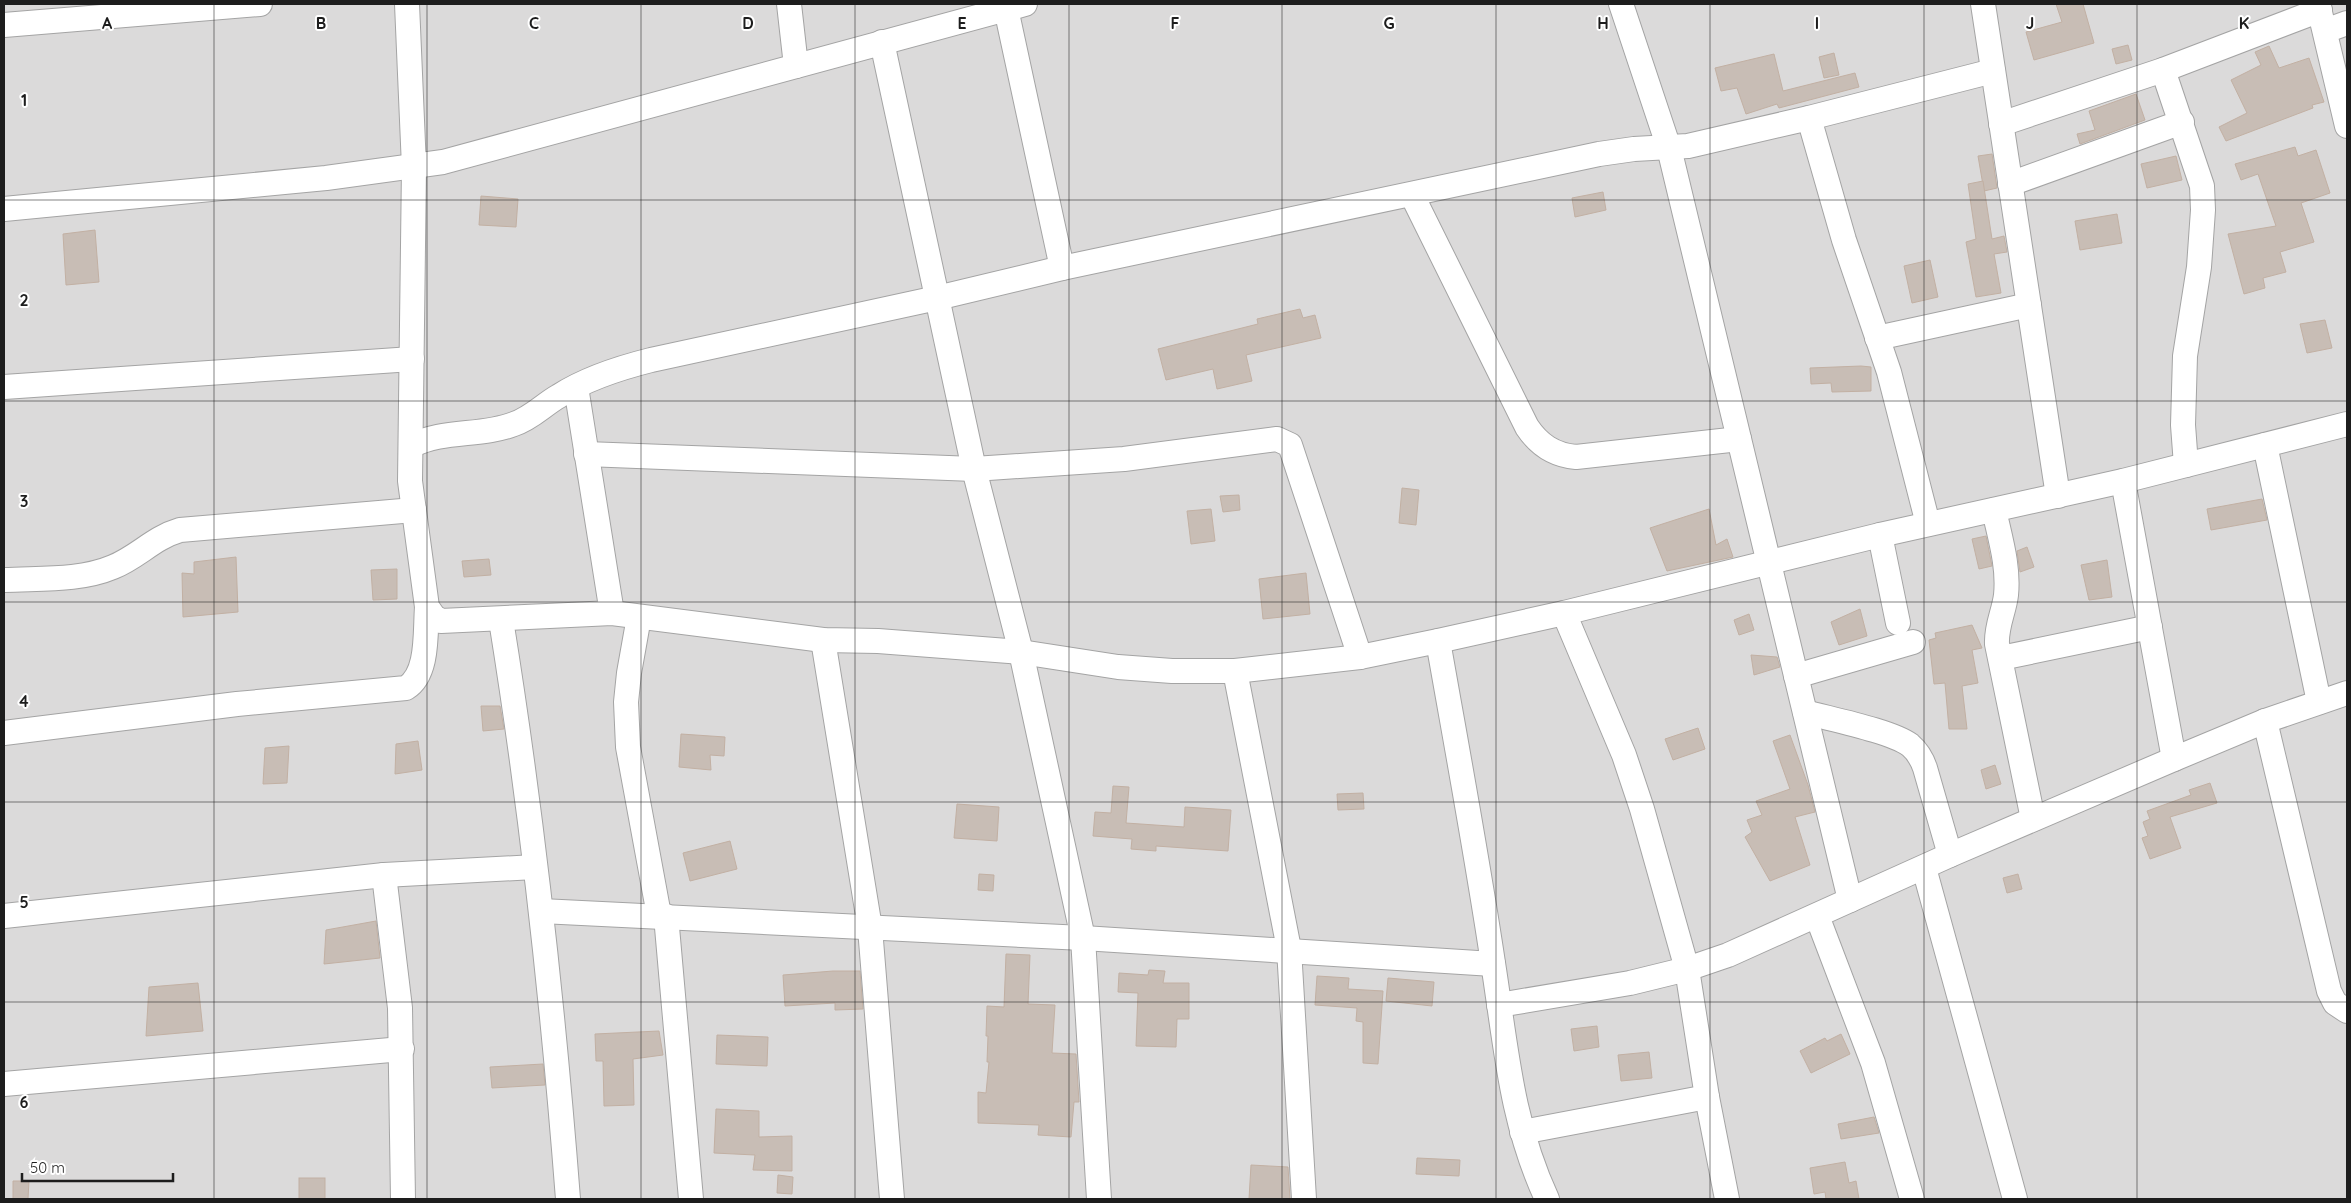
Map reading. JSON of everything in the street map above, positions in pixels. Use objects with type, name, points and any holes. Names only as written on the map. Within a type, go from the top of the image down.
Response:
[{"type":"street","points":[[4,25],[260,4]]},
{"type":"street","points":[[4,733],[237,704],[406,688],[417,679],[422,668],[427,607],[410,481],[414,167],[407,4]]},
{"type":"street","points":[[789,4],[796,66]]},
{"type":"street","points":[[1621,4],[1669,148],[1850,900]]},
{"type":"street","points":[[1983,4],[2058,496]]},
{"type":"street","points":[[4,209],[283,183],[443,162],[1012,5],[1062,268]]},
{"type":"street","points":[[2001,124],[2321,15],[2347,23]]},
{"type":"street","points":[[2321,15],[2347,126]]},
{"type":"street","points":[[882,42],[974,469],[1021,652],[1083,938],[1099,1199]]},
{"type":"street","points":[[411,446],[423,439],[489,431],[516,424],[530,418],[557,396],[622,368],[651,360],[937,298],[1062,268],[1616,151],[1688,146],[1809,118],[1993,70]]},
{"type":"street","points":[[2163,70],[2202,186],[2203,210],[2199,268],[2185,356],[2183,425],[2186,464]]},
{"type":"street","points":[[1809,118],[1844,240],[1903,418],[1928,524]]},
{"type":"street","points":[[2010,184],[2182,122]]},
{"type":"street","points":[[1412,195],[1527,428],[1547,449],[1566,456],[1576,457],[1739,439]]},
{"type":"street","points":[[1877,338],[2029,304]]},
{"type":"street","points":[[4,386],[412,359]]},
{"type":"street","points":[[576,387],[612,613]]},
{"type":"street","points":[[427,607],[434,617],[440,621],[501,620],[612,613],[823,640],[878,641],[1021,652],[1118,667],[1172,672],[1235,671],[1360,657],[1438,641],[1769,564],[1880,535],[2123,481],[2347,424]]},
{"type":"street","points":[[586,454],[974,469],[1124,459],[1269,439],[1284,441],[1290,444],[1360,657]]},
{"type":"street","points":[[2264,444],[2319,702]]},
{"type":"street","points":[[2123,481],[2174,759]]},
{"type":"street","points":[[4,580],[79,576],[103,571],[127,561],[156,539],[180,530],[414,510]]},
{"type":"street","points":[[1994,510],[2006,580],[2004,604],[1996,633],[2033,819]]},
{"type":"street","points":[[1880,535],[1898,623]]},
{"type":"street","points":[[1564,613],[1624,755],[1642,809],[1686,969],[1706,1097],[1727,1199]]},
{"type":"street","points":[[639,617],[626,702],[628,748],[663,916],[691,1199]]},
{"type":"street","points":[[501,620],[520,740],[541,911],[568,1199]]},
{"type":"street","points":[[2001,658],[2150,627]]},
{"type":"street","points":[[823,640],[870,928],[892,1199]]},
{"type":"street","points":[[1438,641],[1493,964],[1508,1076],[1522,1132],[1547,1199]]},
{"type":"street","points":[[1796,676],[1913,642]]},
{"type":"street","points":[[1235,671],[1289,950],[1304,1199]]},
{"type":"street","points":[[1499,1005],[1630,983],[1686,969],[1728,955],[1950,855],[2174,759],[2265,721],[2347,693]]},
{"type":"street","points":[[1805,712],[1896,738],[1912,747],[1922,760],[1925,768],[1950,855]]},
{"type":"street","points":[[2265,721],[2330,991],[2335,1003],[2347,1011]]},
{"type":"street","points":[[4,916],[384,875],[535,866]]},
{"type":"street","points":[[1924,868],[2016,1199]]},
{"type":"street","points":[[384,875],[397,976],[402,1049],[403,1199]]},
{"type":"street","points":[[541,911],[1083,938],[1493,964]]},
{"type":"street","points":[[1817,916],[1873,1063],[1912,1199]]},
{"type":"street","points":[[4,1084],[402,1049]]},
{"type":"street","points":[[1522,1132],[1706,1097]]},
{"type":"shaded area","points":[[4,4],[2347,4],[2347,1199],[4,1199]]},
{"type":"building","points":[[2056,4],[2083,4],[2094,43],[2034,60],[2026,32],[2062,22]]},
{"type":"building","points":[[2128,45],[2132,60],[2116,64],[2112,49]]},
{"type":"building","points":[[2269,46],[2279,68],[2309,58],[2324,102],[2312,105],[2313,108],[2226,141],[2219,127],[2247,113],[2231,80],[2261,65],[2255,52]]},
{"type":"building","points":[[1834,53],[1839,75],[1824,78],[1819,57]]},
{"type":"building","points":[[1774,54],[1783,91],[1855,73],[1859,87],[1779,108],[1777,104],[1746,114],[1737,88],[1721,91],[1715,68]]},
{"type":"building","points":[[2136,94],[2145,120],[2080,144],[2077,134],[2095,130],[2089,111]]},
{"type":"building","points":[[2295,147],[2298,156],[2316,150],[2330,193],[2301,203],[2314,242],[2280,252],[2286,272],[2263,278],[2265,288],[2244,294],[2228,234],[2276,226],[2258,174],[2241,180],[2235,164]]},
{"type":"building","points":[[1992,154],[1997,188],[1984,191],[1978,156]]},
{"type":"building","points":[[2176,156],[2182,180],[2147,188],[2141,164]]},
{"type":"building","points":[[1983,181],[1992,239],[2004,236],[2007,252],[1994,254],[2001,293],[1976,297],[1966,242],[1976,239],[1968,184]]},
{"type":"building","points":[[1603,192],[1606,210],[1575,217],[1572,198]]},
{"type":"building","points":[[481,196],[518,199],[516,227],[479,225]]},
{"type":"building","points":[[2117,214],[2122,243],[2080,250],[2075,221]]},
{"type":"building","points":[[95,230],[99,282],[66,285],[63,234]]},
{"type":"building","points":[[1930,260],[1938,297],[1912,303],[1904,266]]},
{"type":"building","points":[[1300,309],[1303,318],[1315,315],[1321,338],[1246,355],[1252,381],[1217,389],[1213,369],[1166,380],[1158,349],[1258,324],[1257,319]]},
{"type":"building","points":[[2325,320],[2332,348],[2307,353],[2300,324]]},
{"type":"building","points":[[1871,367],[1871,391],[1832,392],[1831,383],[1811,384],[1810,368]]},
{"type":"building","points":[[1402,488],[1419,490],[1416,525],[1399,523]]},
{"type":"building","points":[[1239,495],[1240,510],[1223,512],[1220,496]]},
{"type":"building","points":[[2262,499],[2267,520],[2211,530],[2207,509]]},
{"type":"building","points":[[1211,509],[1215,541],[1191,544],[1187,511]]},
{"type":"building","points":[[1709,509],[1716,545],[1727,539],[1733,557],[1667,571],[1650,528]]},
{"type":"building","points":[[1986,536],[1992,566],[1979,569],[1972,539]]},
{"type":"building","points":[[2027,547],[2034,567],[2020,572],[2017,551]]},
{"type":"building","points":[[236,557],[238,612],[183,617],[182,573],[194,574],[194,562]]},
{"type":"building","points":[[489,559],[491,575],[464,577],[462,561]]},
{"type":"building","points":[[2107,560],[2112,597],[2089,600],[2081,565]]},
{"type":"building","points":[[397,569],[397,599],[373,600],[371,570]]},
{"type":"building","points":[[1306,573],[1310,614],[1263,619],[1259,579]]},
{"type":"building","points":[[1860,609],[1867,636],[1839,645],[1831,622]]},
{"type":"building","points":[[1749,614],[1754,630],[1739,635],[1734,620]]},
{"type":"building","points":[[1972,625],[1982,648],[1972,650],[1978,683],[1962,686],[1967,729],[1949,729],[1945,683],[1934,684],[1929,640],[1936,638],[1935,633]]},
{"type":"building","points":[[1751,655],[1777,657],[1780,667],[1754,675]]},
{"type":"building","points":[[481,706],[500,706],[504,729],[483,731]]},
{"type":"building","points":[[1698,728],[1705,749],[1673,760],[1665,739]]},
{"type":"building","points":[[681,734],[725,737],[724,756],[710,755],[711,770],[679,767]]},
{"type":"building","points":[[1790,735],[1808,785],[1815,812],[1795,817],[1810,865],[1770,881],[1745,837],[1752,832],[1747,820],[1762,815],[1756,801],[1790,789],[1773,741]]},
{"type":"building","points":[[418,741],[422,770],[395,774],[396,744]]},
{"type":"building","points":[[289,746],[287,783],[263,784],[265,748]]},
{"type":"building","points":[[1995,765],[2001,784],[1986,789],[1981,770]]},
{"type":"building","points":[[2210,783],[2217,803],[2170,817],[2181,848],[2150,859],[2142,838],[2148,836],[2143,822],[2150,819],[2147,811],[2191,795],[2189,790]]},
{"type":"building","points":[[1113,786],[1129,787],[1126,823],[1184,827],[1185,807],[1231,810],[1228,851],[1156,846],[1156,851],[1131,849],[1132,839],[1093,836],[1095,812],[1111,813]]},
{"type":"building","points":[[1363,793],[1364,809],[1338,810],[1337,794]]},
{"type":"building","points":[[957,804],[999,807],[997,841],[954,838]]},
{"type":"building","points":[[730,841],[737,869],[690,881],[683,853]]},
{"type":"building","points":[[979,874],[994,875],[993,891],[978,890]]},
{"type":"building","points":[[2018,874],[2022,889],[2007,893],[2003,878]]},
{"type":"building","points":[[376,921],[380,958],[324,964],[326,930]]},
{"type":"building","points":[[1006,954],[1030,955],[1028,1004],[1055,1005],[1052,1053],[1076,1054],[1079,1102],[1074,1102],[1071,1137],[1038,1135],[1039,1125],[978,1123],[978,1092],[986,1093],[989,1062],[987,1062],[988,1036],[986,1036],[987,1006],[1004,1007]]},
{"type":"building","points":[[1149,970],[1165,971],[1163,983],[1189,983],[1189,1019],[1177,1019],[1176,1047],[1136,1046],[1138,993],[1118,992],[1119,973],[1148,975]]},
{"type":"building","points":[[860,971],[863,1009],[835,1010],[835,1003],[785,1006],[783,975]]},
{"type":"building","points":[[1317,976],[1349,978],[1348,989],[1383,991],[1378,1064],[1363,1063],[1363,1022],[1356,1021],[1357,1008],[1315,1005]]},
{"type":"building","points":[[1388,978],[1434,982],[1432,1006],[1386,1001]]},
{"type":"building","points":[[198,983],[203,1031],[146,1036],[149,987]]},
{"type":"building","points":[[1597,1026],[1599,1047],[1574,1051],[1571,1029]]},
{"type":"building","points":[[659,1031],[663,1055],[633,1059],[634,1105],[604,1106],[603,1061],[596,1061],[595,1034]]},
{"type":"building","points":[[1841,1034],[1850,1054],[1811,1073],[1800,1051],[1825,1038],[1827,1041]]},
{"type":"building","points":[[717,1035],[768,1037],[767,1066],[716,1064]]},
{"type":"building","points":[[1649,1052],[1652,1078],[1621,1081],[1618,1055]]},
{"type":"building","points":[[543,1064],[545,1085],[492,1088],[490,1067]]},
{"type":"building","points":[[716,1109],[759,1111],[759,1137],[792,1136],[792,1171],[753,1170],[755,1155],[714,1153]]},
{"type":"building","points":[[1874,1117],[1879,1133],[1841,1139],[1838,1124]]},
{"type":"building","points":[[1417,1158],[1460,1160],[1459,1176],[1416,1174]]},
{"type":"building","points":[[1845,1162],[1849,1183],[1856,1181],[1859,1199],[1826,1199],[1825,1192],[1814,1194],[1810,1168]]},
{"type":"building","points":[[1251,1165],[1288,1167],[1290,1199],[1249,1199]]},
{"type":"building","points":[[778,1175],[793,1177],[792,1194],[777,1193]]},
{"type":"building","points":[[299,1178],[325,1178],[325,1199],[299,1199]]},
{"type":"building","points":[[13,1181],[29,1181],[28,1199],[13,1199]]}]
